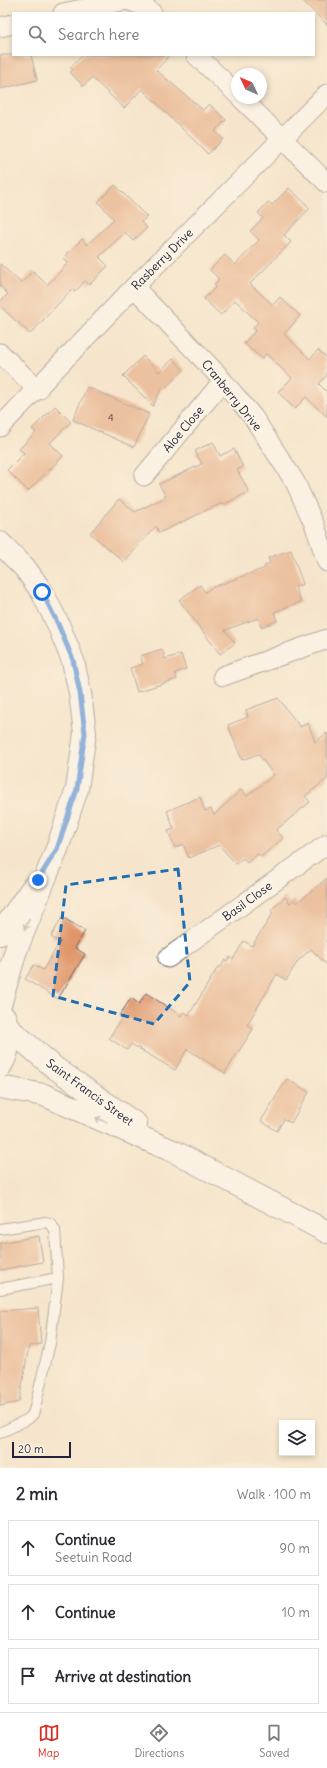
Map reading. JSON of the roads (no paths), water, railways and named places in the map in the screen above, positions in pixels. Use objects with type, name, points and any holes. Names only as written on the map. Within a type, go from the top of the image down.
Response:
[{"type":"street","points":[[69,12],[127,0],[144,6],[151,12]]},
{"type":"street","points":[[0,27],[12,24]]},
{"type":"street","points":[[197,56],[231,88]]},
{"type":"street","name":"Rasberry Drive","points":[[0,428],[38,390],[134,287],[327,94]]},
{"type":"street","points":[[247,104],[327,183]]},
{"type":"street","name":"Cranberry Drive","points":[[134,287],[253,416],[295,482],[315,526],[327,562]]},
{"type":"street","points":[[0,353],[38,390]]},
{"type":"street","name":"Aloe Close","points":[[144,476],[223,382]]},
{"type":"street","points":[[0,543],[25,568],[42,592],[58,624],[73,660],[80,693],[85,733],[77,789],[57,849],[16,950],[0,1005]]},
{"type":"street","points":[[223,676],[327,639]]},
{"type":"street","name":"Basil Close","points":[[168,958],[327,844]]},
{"type":"street","points":[[0,934],[38,880],[57,849]]},
{"type":"street","name":"Saint Francis Street","points":[[0,1008],[8,1028],[9,1045],[4,1061],[0,1067]]},
{"type":"street","name":"Saint Francis Street","points":[[8,1028],[55,1068],[176,1152]]},
{"type":"street","name":"Saint Francis Street","points":[[0,1088],[44,1095],[176,1152],[327,1232]]},
{"type":"lane","points":[[0,1229],[46,1222],[51,1224],[55,1230],[58,1278],[50,1343],[33,1414],[18,1425],[0,1433]]},
{"type":"lane","points":[[0,1289],[58,1278]]}]
